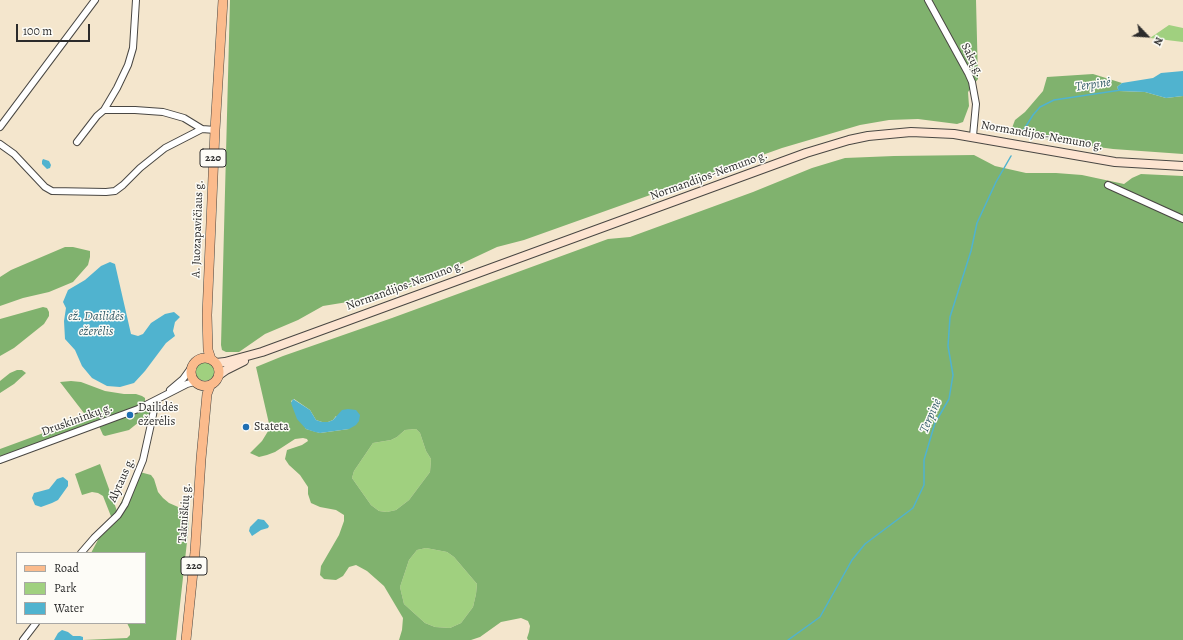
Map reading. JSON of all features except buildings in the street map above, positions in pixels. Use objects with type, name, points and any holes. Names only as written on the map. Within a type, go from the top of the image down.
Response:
[{"type":"main road","name":"A. Juozapavičiaus g.","points":[[214,361],[208,350],[207,316],[215,130],[223,0]]},
{"type":"main road","name":"Normandijos-Nemuno g.","points":[[214,361],[225,362],[262,352],[827,146],[868,136],[911,132],[934,132],[973,136],[1115,162],[1160,166],[1183,166]]},
{"type":"main road","name":"A. Juozapavičiaus g.","points":[[200,358],[203,350],[207,316]]},
{"type":"main road","name":"Normandijos-Nemuno g.","points":[[219,375],[262,352]]},
{"type":"main road","points":[[200,358],[206,357],[214,361]]},
{"type":"main road","name":"220","points":[[200,358],[196,360],[190,373],[202,394],[200,428],[201,459]]},
{"type":"main road","name":"220","points":[[201,459],[207,394],[210,386],[217,380],[219,375],[219,369],[214,361]]},
{"type":"main road","points":[[196,384],[210,386]]},
{"type":"main road","name":"Takniškių g.","points":[[186,640],[195,552],[201,459]]},
{"type":"street","points":[[0,127],[95,0]]},
{"type":"street","points":[[76,142],[97,116],[104,110],[128,65],[133,48],[136,0]]},
{"type":"street","name":"Sakų g.","points":[[928,0],[972,82],[976,104],[973,136]]},
{"type":"street","points":[[104,110],[163,112],[184,118],[202,130]]},
{"type":"street","points":[[0,144],[14,154],[45,187],[52,191],[106,192],[115,191],[123,186],[140,168],[166,148],[202,130],[215,130]]},
{"type":"street","points":[[1108,185],[1183,220]]},
{"type":"street","points":[[161,398],[183,379],[191,368]]},
{"type":"street","points":[[161,398],[187,384],[196,384]]},
{"type":"street","name":"Druskininkų g.","points":[[0,460],[107,421],[161,398]]},
{"type":"street","name":"Alytaus g.","points":[[82,552],[118,515],[125,504],[143,460],[154,409],[152,402]]},
{"type":"street","points":[[23,640],[35,624]]},
{"type":"green space","points":[[230,0],[976,0],[978,79],[968,92],[969,106],[963,122],[957,124],[918,119],[889,120],[860,125],[782,148],[524,240],[497,247],[414,286],[372,298],[323,306],[298,320],[265,334],[239,352],[226,352],[222,350],[221,345]]},
{"type":"green space","points":[[1169,25],[1183,28],[1183,42],[1150,38]]},
{"type":"green space","points":[[1093,74],[1122,83],[1117,87],[1119,91],[1145,92],[1166,98],[1183,96],[1183,154],[1113,149],[1060,142],[1036,137],[1012,128],[1015,120],[1025,112],[1043,91],[1047,77]]},
{"type":"green space","points":[[974,155],[995,166],[1026,173],[1082,175],[1124,184],[1141,174],[1183,176],[1183,640],[528,640],[527,638],[530,626],[528,621],[521,618],[501,622],[480,637],[471,640],[399,640],[403,618],[384,586],[367,571],[356,565],[349,567],[343,576],[336,580],[324,579],[320,575],[321,566],[339,535],[344,521],[344,515],[336,510],[320,507],[311,503],[308,494],[308,487],[300,475],[285,459],[287,450],[302,445],[308,441],[307,439],[295,439],[275,452],[259,457],[250,453],[262,441],[270,428],[256,367],[608,239],[630,237],[753,192],[812,168],[845,158]],"holes":[[[294,399],[310,410],[316,420],[328,422],[333,420],[336,416],[349,429],[320,433],[306,429],[291,401]],[[416,429],[420,433],[426,451],[431,459],[430,472],[409,500],[396,510],[387,512],[379,511],[371,505],[352,478],[354,471],[373,443],[391,440],[405,430]],[[426,548],[447,552],[454,557],[477,584],[473,607],[461,623],[450,628],[435,627],[425,623],[404,604],[400,587],[409,560],[417,550]]]},
{"type":"green space","points":[[65,247],[73,247],[90,251],[88,265],[73,282],[49,292],[23,298],[0,306],[0,277],[11,270]]},
{"type":"green space","points":[[43,307],[47,308],[49,312],[49,316],[44,324],[14,348],[0,356],[0,319]]},
{"type":"green space","points":[[205,361],[212,364],[215,371],[212,378],[205,381],[198,378],[195,371],[198,364]]},
{"type":"green space","points":[[17,370],[22,370],[26,373],[14,384],[0,393],[0,381],[10,373]]},
{"type":"green space","points":[[60,382],[81,382],[105,391],[136,394],[145,398],[145,401],[144,403],[89,425],[0,458],[0,449],[87,417]]},
{"type":"green space","points":[[147,409],[151,413],[150,418],[139,422],[129,430],[105,436],[103,435],[99,426]]},
{"type":"green space","points":[[416,429],[420,433],[426,451],[431,459],[430,472],[409,500],[396,510],[387,512],[379,511],[371,505],[352,478],[354,471],[373,443],[391,440],[405,430]]},
{"type":"green space","points":[[100,464],[117,511],[136,471],[151,475],[154,479],[158,492],[163,498],[169,503],[185,510],[188,515],[189,524],[176,640],[83,640],[127,638],[130,635],[130,629],[128,624],[146,624],[146,552],[92,552],[99,538],[114,524],[103,496],[92,492],[82,495],[75,474]]},
{"type":"green space","points":[[426,548],[447,552],[454,557],[477,584],[473,607],[461,623],[450,628],[435,627],[425,623],[404,604],[400,587],[409,560],[417,550]]},
{"type":"water","points":[[1183,71],[1183,96],[1166,98],[1145,92],[1119,91],[1117,87],[1122,83],[1153,78],[1161,73]]},
{"type":"water","points":[[43,159],[49,161],[51,165],[50,168],[47,169],[42,164]]},
{"type":"water","name":"ež. Dailidės ežerėlis","points":[[110,262],[115,264],[131,334],[138,336],[143,334],[151,323],[165,314],[174,312],[180,317],[175,322],[173,331],[175,336],[166,343],[145,371],[134,383],[120,387],[107,386],[92,378],[82,366],[75,350],[65,339],[64,321],[66,308],[63,302],[68,290],[85,280],[101,266]]},
{"type":"water","points":[[293,399],[310,410],[316,420],[322,422],[333,420],[342,410],[348,409],[356,410],[360,415],[359,421],[356,425],[349,429],[320,433],[306,429],[297,419],[291,403]]},
{"type":"water","points":[[63,477],[68,481],[68,486],[58,500],[41,507],[35,505],[32,498],[34,493],[49,489],[57,479]]},
{"type":"water","points":[[258,519],[264,520],[269,526],[268,528],[261,530],[252,536],[249,531],[250,527]]},
{"type":"water","points":[[62,630],[73,636],[83,637],[83,640],[54,640],[58,633]]},
{"type":"waterway","name":"Terpinė","points":[[1021,134],[1040,107],[1054,100],[1121,90]]},
{"type":"waterway","name":"Terpinė","points":[[788,640],[820,617],[852,560],[865,544],[913,508],[924,485],[924,460],[935,423],[949,399],[953,375],[948,346],[950,317],[971,251],[977,223],[996,182],[1011,156]]},
{"type":"place","name":"Dailidės ežerėlis","points":[[130,415]]},
{"type":"place","name":"Stateta","points":[[246,427]]}]
